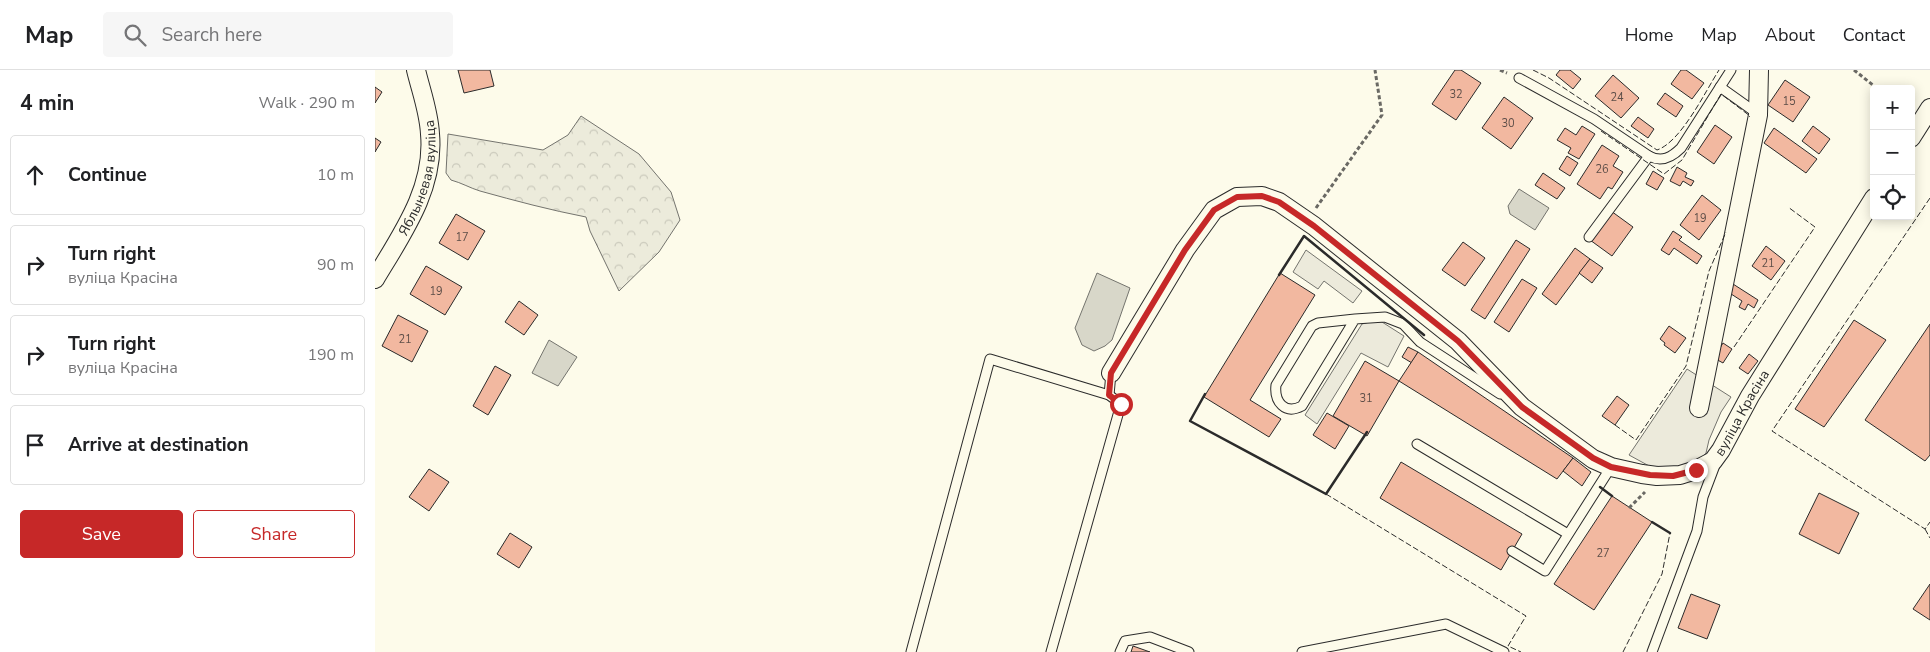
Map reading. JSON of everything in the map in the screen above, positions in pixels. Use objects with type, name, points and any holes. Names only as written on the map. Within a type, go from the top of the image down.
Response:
[{"type":"street","name":"Яблыневая вуліца","points":[[375,279],[416,210],[429,167],[430,132],[415,70]]},
{"type":"street","points":[[1699,408],[1758,115],[1759,70]]},
{"type":"street","points":[[1915,132],[1930,108]]},
{"type":"street","name":"вуліца Красіна","points":[[1111,373],[1185,250],[1214,210],[1237,197],[1262,196],[1279,202],[1314,226],[1458,341],[1522,407],[1593,458],[1611,467],[1650,475],[1680,475],[1696,470],[1713,461],[1721,450],[1750,396],[1870,204]]},
{"type":"lane","points":[[1519,78],[1594,119],[1654,159],[1663,160],[1677,152],[1731,70]]},
{"type":"lane","points":[[1720,87],[1758,115]]},
{"type":"lane","points":[[1589,237],[1649,156]]},
{"type":"lane","points":[[1355,319],[1302,406],[1295,409],[1288,408],[1278,401],[1275,394],[1276,386],[1312,326],[1318,323],[1355,319],[1385,317],[1403,324],[1420,342],[1522,407]]},
{"type":"lane","points":[[911,652],[989,359],[1109,395],[1121,404],[1051,652]]},
{"type":"lane","points":[[1109,395],[1111,373]]},
{"type":"lane","points":[[1417,444],[1567,534]]},
{"type":"lane","points":[[1652,652],[1697,531],[1703,498],[1721,450]]},
{"type":"lane","points":[[1512,551],[1545,571],[1611,467]]},
{"type":"lane","points":[[1303,652],[1446,624],[1504,652]]},
{"type":"lane","points":[[1120,652],[1125,641],[1150,638],[1189,652]]},
{"type":"path","points":[[1314,226],[1316,208],[1381,115],[1375,70]]},
{"type":"path","points":[[1854,70],[1873,85]]},
{"type":"path","points":[[1629,508],[1649,488]]},
{"type":"green space","points":[[581,116],[639,154],[671,192],[680,220],[659,252],[619,291],[590,231],[586,217],[480,191],[451,180],[446,173],[448,134],[543,150],[568,135]]},
{"type":"shaded area","points":[[1519,189],[1549,208],[1535,230],[1510,214],[1508,206]]},
{"type":"shaded area","points":[[1306,250],[1362,291],[1353,303],[1324,281],[1318,289],[1293,272]]},
{"type":"shaded area","points":[[1097,273],[1130,288],[1112,340],[1094,351],[1082,345],[1075,328]]},
{"type":"shaded area","points":[[1373,321],[1382,322],[1404,336],[1388,367],[1361,353],[1317,424],[1305,415],[1362,324]]},
{"type":"shaded area","points":[[549,340],[577,357],[558,386],[532,373]]},
{"type":"shaded area","points":[[1687,369],[1731,397],[1721,412],[1709,440],[1706,453],[1700,459],[1681,468],[1651,467],[1629,455]]},
{"type":"building","points":[[458,70],[490,70],[494,86],[464,93]]},
{"type":"building","points":[[1455,70],[1461,70],[1481,83],[1456,120],[1432,104]]},
{"type":"building","points":[[1560,70],[1570,70],[1581,79],[1573,89],[1556,75]]},
{"type":"building","points":[[1681,70],[1686,70],[1704,83],[1692,99],[1671,84]]},
{"type":"building","points":[[1613,75],[1639,98],[1621,118],[1595,96]]},
{"type":"building","points":[[1785,80],[1810,97],[1793,122],[1768,105]]},
{"type":"building","points":[[375,87],[382,92],[375,103]]},
{"type":"building","points":[[1665,93],[1683,106],[1676,117],[1657,104]]},
{"type":"building","points":[[1504,97],[1533,118],[1511,149],[1482,128]]},
{"type":"building","points":[[1638,117],[1654,129],[1648,138],[1631,126]]},
{"type":"building","points":[[1715,125],[1732,137],[1714,164],[1697,152]]},
{"type":"building","points":[[1582,126],[1595,134],[1579,159],[1568,153],[1571,148],[1557,140],[1565,128],[1576,135]]},
{"type":"building","points":[[1813,126],[1830,139],[1819,154],[1802,141]]},
{"type":"building","points":[[1774,128],[1817,159],[1806,173],[1764,143]]},
{"type":"building","points":[[375,138],[381,142],[375,152]]},
{"type":"building","points":[[1602,145],[1619,156],[1613,166],[1623,172],[1612,189],[1608,187],[1600,199],[1577,184]]},
{"type":"building","points":[[1567,156],[1578,163],[1570,176],[1559,169]]},
{"type":"building","points":[[1677,167],[1687,173],[1685,177],[1694,181],[1691,186],[1683,181],[1680,186],[1670,181]]},
{"type":"building","points":[[1653,171],[1664,178],[1657,190],[1646,184]]},
{"type":"building","points":[[1543,173],[1565,188],[1557,199],[1535,185]]},
{"type":"building","points":[[1702,195],[1721,210],[1699,240],[1680,225]]},
{"type":"building","points":[[1611,211],[1633,227],[1612,256],[1590,240]]},
{"type":"building","points":[[456,214],[485,231],[468,260],[439,243]]},
{"type":"building","points":[[1673,231],[1682,237],[1679,240],[1702,256],[1697,264],[1674,248],[1669,255],[1661,250]]},
{"type":"building","points":[[1516,240],[1530,249],[1485,319],[1471,310]]},
{"type":"building","points":[[1463,242],[1485,258],[1465,286],[1442,270]]},
{"type":"building","points":[[1766,246],[1785,261],[1771,280],[1752,266]]},
{"type":"building","points":[[1575,248],[1590,259],[1556,305],[1542,294]]},
{"type":"building","points":[[1590,259],[1603,268],[1592,283],[1579,273]]},
{"type":"building","points":[[426,266],[462,287],[445,315],[410,294]]},
{"type":"building","points":[[1280,273],[1315,295],[1250,400],[1281,419],[1269,437],[1204,397]]},
{"type":"building","points":[[1522,279],[1537,288],[1509,332],[1494,322]]},
{"type":"building","points":[[1733,284],[1758,300],[1754,308],[1748,304],[1745,310],[1739,307],[1742,301],[1728,292]]},
{"type":"building","points":[[519,301],[538,315],[524,335],[505,322]]},
{"type":"building","points":[[398,315],[428,331],[412,362],[382,346]]},
{"type":"building","points":[[1854,320],[1886,340],[1824,427],[1795,409]]},
{"type":"building","points":[[1930,324],[1930,455],[1925,461],[1865,420]]},
{"type":"building","points":[[1669,326],[1686,338],[1675,353],[1664,345],[1665,343],[1660,339]]},
{"type":"building","points":[[1723,343],[1732,349],[1723,363],[1714,358]]},
{"type":"building","points":[[1408,347],[1418,352],[1412,363],[1402,357]]},
{"type":"building","points":[[1418,352],[1573,458],[1557,479],[1399,381]]},
{"type":"building","points":[[1749,354],[1758,361],[1748,374],[1739,368]]},
{"type":"building","points":[[1365,361],[1399,381],[1367,436],[1333,416]]},
{"type":"building","points":[[495,366],[511,375],[488,415],[473,406]]},
{"type":"building","points":[[1617,396],[1629,405],[1615,425],[1602,416]]},
{"type":"building","points":[[1327,413],[1349,426],[1335,449],[1313,435]]},
{"type":"building","points":[[1573,458],[1591,472],[1582,486],[1563,471]]},
{"type":"building","points":[[1401,462],[1522,534],[1501,570],[1380,498]]},
{"type":"building","points":[[429,469],[449,482],[429,511],[409,497]]},
{"type":"building","points":[[1819,493],[1859,513],[1839,554],[1799,534]]},
{"type":"building","points":[[1612,496],[1652,522],[1594,610],[1554,584]]},
{"type":"building","points":[[510,533],[532,547],[519,568],[497,554]]},
{"type":"building","points":[[1930,584],[1930,620],[1913,609]]},
{"type":"building","points":[[1691,594],[1720,605],[1707,639],[1678,628]]},
{"type":"building","points":[[1133,646],[1150,652],[1131,652]]},
{"type":"fence","points":[[1533,70],[1549,78],[1657,150],[1666,145],[1683,127],[1700,103],[1719,70]]},
{"type":"fence","points":[[1601,131],[1664,174],[1682,160],[1721,94],[1749,117]]},
{"type":"fence","points":[[1930,198],[1772,431],[1925,529],[1930,522]]},
{"type":"fence","points":[[1734,347],[1815,227],[1788,207]]},
{"type":"fence","points":[[1615,425],[1636,440],[1686,366],[1709,271],[1726,232]]},
{"type":"fence","points":[[1326,494],[1526,616],[1508,646],[1521,652]]},
{"type":"fence","points":[[1925,529],[1930,538]]},
{"type":"fence","points":[[1623,652],[1662,574],[1670,533]]},
{"type":"wall","points":[[1279,275],[1304,236],[1424,335]]},
{"type":"wall","points":[[1205,394],[1190,421],[1326,494],[1367,432]]},
{"type":"wall","points":[[1600,487],[1612,496]]},
{"type":"wall","points":[[1652,522],[1670,533]]},
{"type":"route","points":[[1121,404],[1109,395],[1111,373],[1185,250],[1214,210],[1237,197],[1262,196],[1279,202],[1314,226],[1458,341],[1522,407],[1593,458],[1611,467],[1657,476],[1673,476],[1696,470]]}]
